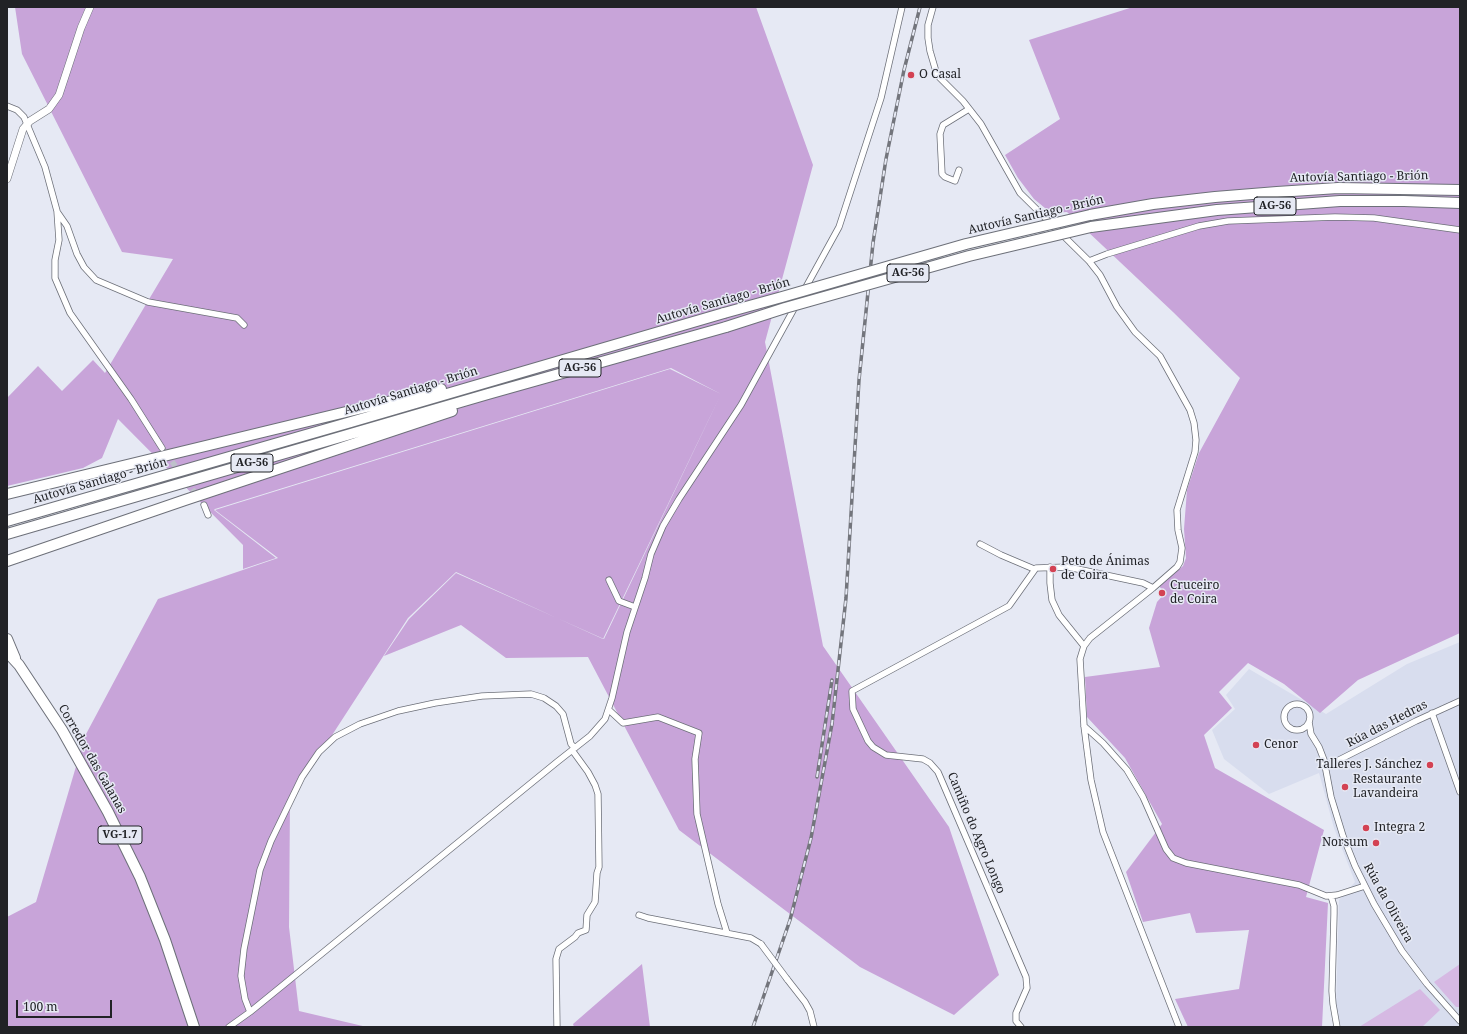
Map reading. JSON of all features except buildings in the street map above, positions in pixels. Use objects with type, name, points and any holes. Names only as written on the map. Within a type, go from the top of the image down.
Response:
[{"type":"highway","name":"Autovía Santiago - Brión","points":[[10,520],[966,244],[1090,215],[1153,204],[1292,191],[1338,188],[1460,190]]},
{"type":"highway","name":"Autovía Santiago - Brión","points":[[11,532],[962,258],[1091,227],[1217,210],[1325,202],[1404,201],[1460,203]]},
{"type":"highway","points":[[7,494],[440,389],[471,387]]},
{"type":"highway","points":[[7,561],[474,404],[488,394]]},
{"type":"highway","name":"VG-1.7","points":[[7,639],[19,666]]},
{"type":"highway","name":"VG-1.7","points":[[7,652],[19,666]]},
{"type":"highway","name":"Corredor das Galanas","points":[[19,666],[62,730],[108,812],[137,871],[164,940],[193,1023]]},
{"type":"street","points":[[7,179],[21,132],[27,123],[47,111],[56,101],[82,24],[90,7]]},
{"type":"street","points":[[229,1027],[250,1012],[600,726],[609,710],[627,632],[636,607],[651,554],[663,526],[686,487],[741,405],[839,227],[881,98],[902,7]]},
{"type":"street","points":[[932,7],[928,25],[928,38],[937,75],[981,124],[1020,193],[1089,261],[1100,275],[1117,307],[1135,332],[1160,356],[1190,410],[1194,423],[1196,440],[1195,452],[1177,510],[1182,556],[1180,562],[1177,567],[1153,588],[1090,638],[1084,646],[1080,659],[1084,726],[1091,780],[1103,832],[1179,1027]]},
{"type":"street","points":[[7,106],[17,110],[24,117],[44,167],[57,211],[59,240],[55,260],[55,278],[70,313],[127,393],[162,448]]},
{"type":"street","points":[[960,170],[955,181],[945,177],[942,174],[940,134],[943,125],[969,109]]},
{"type":"street","points":[[57,211],[67,226],[84,267],[96,280],[148,302],[237,318],[244,324]]},
{"type":"street","points":[[1089,261],[1198,226],[1228,221],[1335,217],[1374,218],[1460,230]]},
{"type":"street","points":[[204,505],[208,515]]},
{"type":"street","points":[[980,544],[1034,569],[1037,567],[1068,567],[1123,578],[1143,583],[1153,588]]},
{"type":"street","points":[[1050,567],[1049,579],[1052,600],[1059,615],[1084,646]]},
{"type":"street","name":"Camiño do Agro Longo","points":[[1021,1027],[1016,1021],[1016,1013],[1027,988],[1026,977],[938,772],[930,763],[923,760],[886,755],[873,747],[868,741],[853,709],[852,691],[1009,606],[1034,569]]},
{"type":"street","points":[[609,580],[619,601],[636,607]]},
{"type":"street","points":[[250,1012],[245,999],[241,976],[260,870],[271,841],[302,777],[319,752],[335,737],[360,724],[398,711],[435,703],[482,696],[531,694],[544,698],[556,706],[563,714],[573,749],[588,772],[598,794],[599,867],[597,873],[595,902],[587,915],[586,930],[578,933],[559,949],[556,959],[557,1027]]},
{"type":"street","name":"Rúa das Hedras","points":[[1325,766],[1432,713],[1460,701]]},
{"type":"street","name":"Rúa da Oliveira","points":[[1311,734],[1301,729],[1293,730],[1286,724],[1284,716],[1288,708],[1296,704],[1304,706],[1309,714],[1311,734],[1319,747],[1325,766],[1331,797],[1339,823],[1355,866],[1386,926],[1402,951],[1428,984],[1459,1019]]},
{"type":"street","points":[[609,710],[623,722],[658,717],[699,733],[695,759],[697,814],[718,904],[727,933]]},
{"type":"street","points":[[1432,713],[1460,792]]},
{"type":"street","points":[[1301,729],[1309,722]]},
{"type":"street","points":[[1084,726],[1104,743],[1127,770],[1143,797],[1166,849],[1173,858],[1186,863],[1299,885],[1322,895],[1331,896],[1365,886]]},
{"type":"street","points":[[1331,896],[1334,906],[1332,992],[1337,1027]]},
{"type":"street","points":[[639,915],[751,938],[761,944],[805,1002],[810,1011],[814,1027]]},
{"type":"shaded area","points":[[15,7],[756,7],[813,165],[765,342],[823,646],[949,827],[999,975],[954,1015],[860,967],[679,830],[588,657],[506,658],[461,625],[384,656],[409,619],[456,573],[604,639],[721,394],[671,368],[215,509],[214,510],[276,558],[243,569],[243,545],[118,419],[102,458],[83,468],[7,486],[7,398],[38,366],[62,391],[93,360],[105,373],[173,259],[122,252],[22,54]]},
{"type":"shaded area","points":[[1133,7],[1460,7],[1460,633],[1358,680],[1320,713],[1284,684],[1248,663],[1219,692],[1232,708],[1204,735],[1215,768],[1324,830],[1306,897],[1328,903],[1322,1027],[1188,1027],[1175,999],[1239,989],[1249,930],[1196,933],[1190,913],[1143,922],[1126,872],[1162,824],[1125,758],[1087,717],[1085,677],[1160,667],[1149,628],[1157,602],[1165,593],[1159,586],[1183,566],[1186,558],[1184,529],[1187,490],[1199,453],[1240,378],[1173,312],[1067,212],[1051,213],[1034,199],[1018,178],[1005,155],[1060,119],[1029,40]]},
{"type":"shaded area","points":[[670,369],[721,394],[603,639],[456,572],[408,618],[290,800],[289,927],[299,1011],[367,1027],[7,1027],[7,917],[36,902],[85,736],[158,599],[278,558],[215,510]]},
{"type":"shaded area","points":[[1460,642],[1460,1027],[1341,1027],[1336,1010],[1339,900],[1355,882],[1334,828],[1319,773],[1269,794],[1224,759],[1212,730],[1235,709],[1226,695],[1249,669],[1326,714],[1407,664]]},
{"type":"shaded area","points":[[642,964],[650,1027],[574,1027],[573,1024]]},
{"type":"shaded area","points":[[1460,964],[1460,1007],[1456,1007],[1434,982]]},
{"type":"shaded area","points":[[1420,989],[1440,1010],[1422,1027],[1359,1027]]},
{"type":"tunnel","points":[[162,448],[204,505]]},
{"type":"railway","points":[[753,1027],[790,920],[811,838],[832,724],[846,598],[859,380],[873,243],[886,159],[904,70],[920,7]]},
{"type":"railway","points":[[817,777],[832,680]]},
{"type":"place","name":"O Casal","points":[[911,75]]},
{"type":"place","name":"Peto de Ánimas de Coira","points":[[1053,569]]},
{"type":"place","name":"Cruceiro de Coira","points":[[1162,593]]},
{"type":"place","name":"Cenor","points":[[1256,745]]},
{"type":"place","name":"Talleres J. Sánchez","points":[[1430,765]]},
{"type":"place","name":"Restaurante Lavandeira","points":[[1345,787]]},
{"type":"place","name":"Integra 2","points":[[1366,828]]},
{"type":"place","name":"Norsum","points":[[1376,843]]}]
